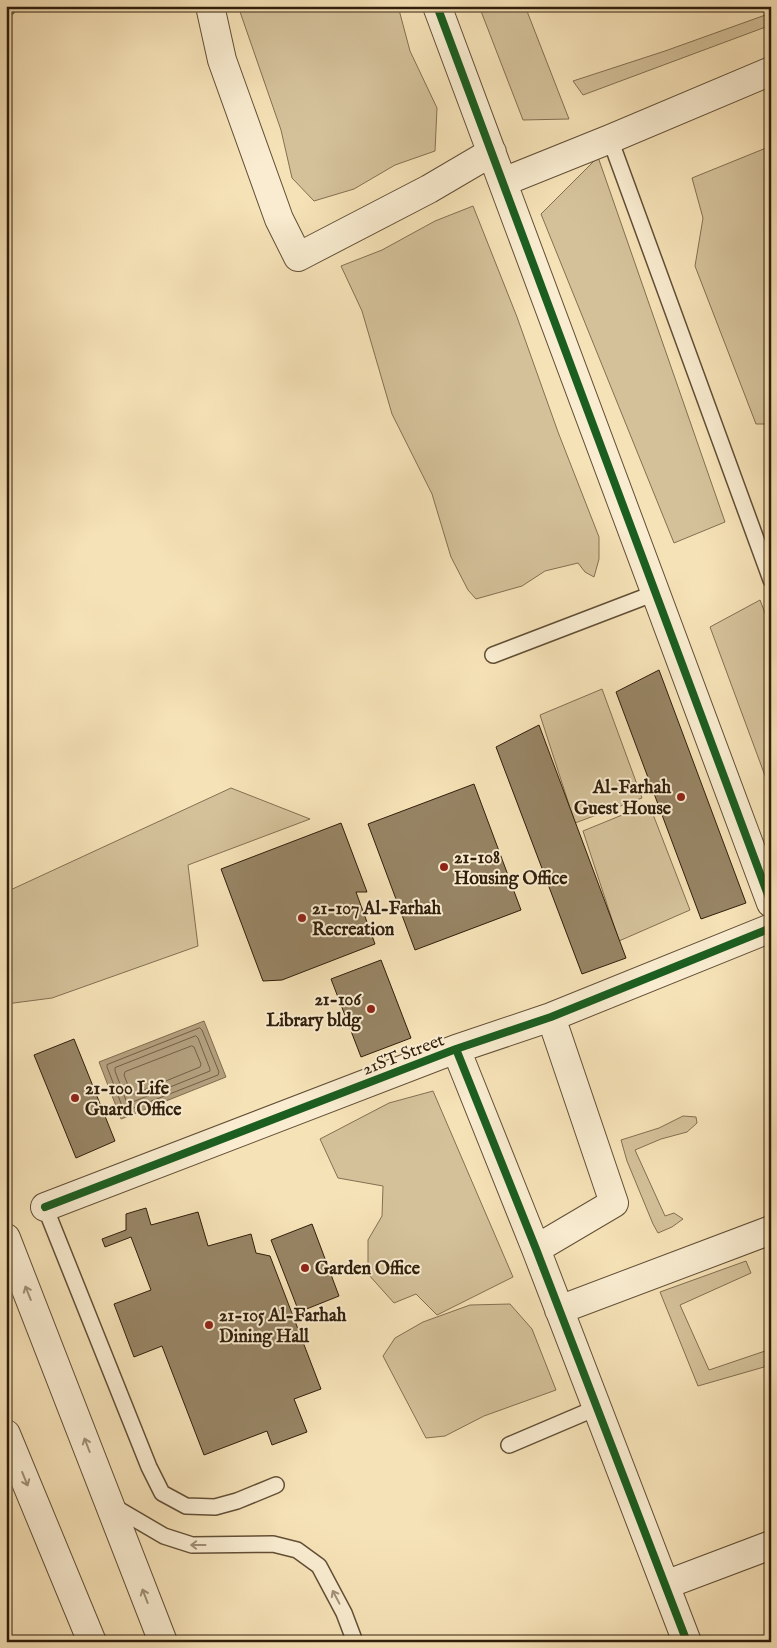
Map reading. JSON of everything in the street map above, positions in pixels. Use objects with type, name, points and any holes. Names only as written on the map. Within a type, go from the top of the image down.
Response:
[{"type":"street","points":[[210,6],[222,60],[279,219],[298,256],[429,189],[492,152]]},
{"type":"street","points":[[437,6],[771,904]]},
{"type":"street","points":[[503,182],[610,139],[771,70]]},
{"type":"street","name":"21ST Street","points":[[45,1207],[456,1049],[551,1017],[771,928]]},
{"type":"street","points":[[536,1249],[614,1203],[551,1017]]},
{"type":"street","points":[[456,1049],[536,1249],[687,1642]]},
{"type":"street","points":[[559,1310],[771,1230]]},
{"type":"street","points":[[6,1238],[163,1642]]},
{"type":"street","points":[[6,1434],[92,1642]]},
{"type":"street","points":[[665,1585],[771,1546]]},
{"type":"lane","points":[[610,139],[771,580]]},
{"type":"lane","points":[[493,655],[655,593]]},
{"type":"lane","points":[[45,1207],[149,1467],[162,1493],[186,1506],[215,1507],[237,1501],[276,1485]]},
{"type":"lane","points":[[509,1444],[596,1408]]},
{"type":"lane","points":[[110,1504],[164,1536],[192,1545],[273,1544],[297,1550],[319,1566],[344,1613],[355,1642]]},
{"type":"shaded area","points":[[238,6],[398,6],[410,51],[437,108],[435,151],[395,165],[354,189],[314,201],[292,178],[281,130]]},
{"type":"shaded area","points":[[479,6],[525,6],[569,119],[523,120]]},
{"type":"shaded area","points":[[771,13],[771,25],[583,95],[573,81],[665,51]]},
{"type":"shaded area","points":[[771,146],[771,424],[756,424],[695,266],[703,218],[692,178]]},
{"type":"shaded area","points":[[598,157],[725,522],[674,543],[541,214]]},
{"type":"shaded area","points":[[473,206],[517,317],[558,432],[599,537],[599,559],[594,577],[585,572],[578,563],[545,571],[522,586],[476,599],[468,590],[451,557],[432,494],[392,414],[362,311],[341,266],[382,250],[435,221]]},
{"type":"shaded area","points":[[760,600],[771,629],[771,792],[710,627]]},
{"type":"shaded area","points":[[602,689],[642,798],[575,823],[540,715]]},
{"type":"shaded area","points":[[231,788],[310,819],[188,865],[198,946],[52,998],[6,1004],[6,892]]},
{"type":"shaded area","points":[[649,804],[690,910],[619,941],[583,831]]},
{"type":"shaded area","points":[[433,1091],[513,1277],[437,1315],[416,1294],[394,1303],[368,1274],[368,1240],[382,1216],[383,1186],[338,1178],[320,1139],[389,1103]]},
{"type":"shaded area","points":[[683,1116],[696,1117],[697,1123],[687,1132],[661,1139],[635,1150],[665,1216],[674,1213],[683,1219],[672,1227],[658,1233],[627,1161],[621,1140],[659,1128]]},
{"type":"shaded area","points":[[746,1261],[751,1273],[680,1305],[709,1370],[771,1349],[771,1365],[698,1386],[660,1292]]},
{"type":"shaded area","points":[[510,1304],[532,1329],[556,1390],[484,1416],[445,1436],[426,1438],[383,1356],[395,1338],[423,1322],[470,1305]]},
{"type":"water","points":[[204,1021],[226,1077],[121,1119],[99,1062]]},
{"type":"building","name":"Al-Farhah Guest House","points":[[659,670],[746,903],[701,919],[616,692]]},
{"type":"building","name":"Al-Farhah Guest House","points":[[539,725],[626,958],[582,974],[496,747]]},
{"type":"building","name":"21-108 Housing Office","points":[[474,784],[521,910],[415,950],[368,824]]},
{"type":"building","name":"21-107 Al-Farhah Recreation","points":[[341,823],[367,892],[356,892],[375,944],[282,980],[263,981],[221,869]]},
{"type":"building","name":"21-106 Library bldg","points":[[381,960],[411,1038],[361,1057],[331,979]]},
{"type":"building","name":"21-100 Life Guard Office","points":[[74,1039],[115,1141],[76,1158],[34,1055]]},
{"type":"building","name":"21-105 Al-Farhah Dining Hall","points":[[146,1208],[151,1225],[198,1212],[208,1246],[251,1234],[256,1253],[270,1256],[321,1389],[294,1399],[307,1432],[272,1445],[267,1431],[204,1455],[162,1346],[134,1357],[114,1304],[151,1290],[131,1237],[105,1247],[102,1239],[126,1230],[126,1214]]},
{"type":"building","name":"Garden Office","points":[[312,1224],[339,1296],[299,1312],[271,1240]]},
{"type":"cycle path","points":[[437,6],[771,903]]},
{"type":"cycle path","points":[[45,1207],[456,1049],[551,1017],[771,928]]},
{"type":"cycle path","points":[[456,1049],[536,1249],[687,1642]]},
{"type":"place","name":"Al-Farhah Guest House","points":[[681,797]]},
{"type":"place","name":"21-108 Housing Office","points":[[444,867]]},
{"type":"place","name":"21-107 Al-Farhah Recreation","points":[[302,918]]},
{"type":"place","name":"21-106 Library bldg","points":[[371,1009]]},
{"type":"place","name":"21-100 Life Guard Office","points":[[75,1098]]},
{"type":"place","name":"Garden Office","points":[[305,1268]]},
{"type":"place","name":"21-105 Al-Farhah Dining Hall","points":[[209,1325]]}]
